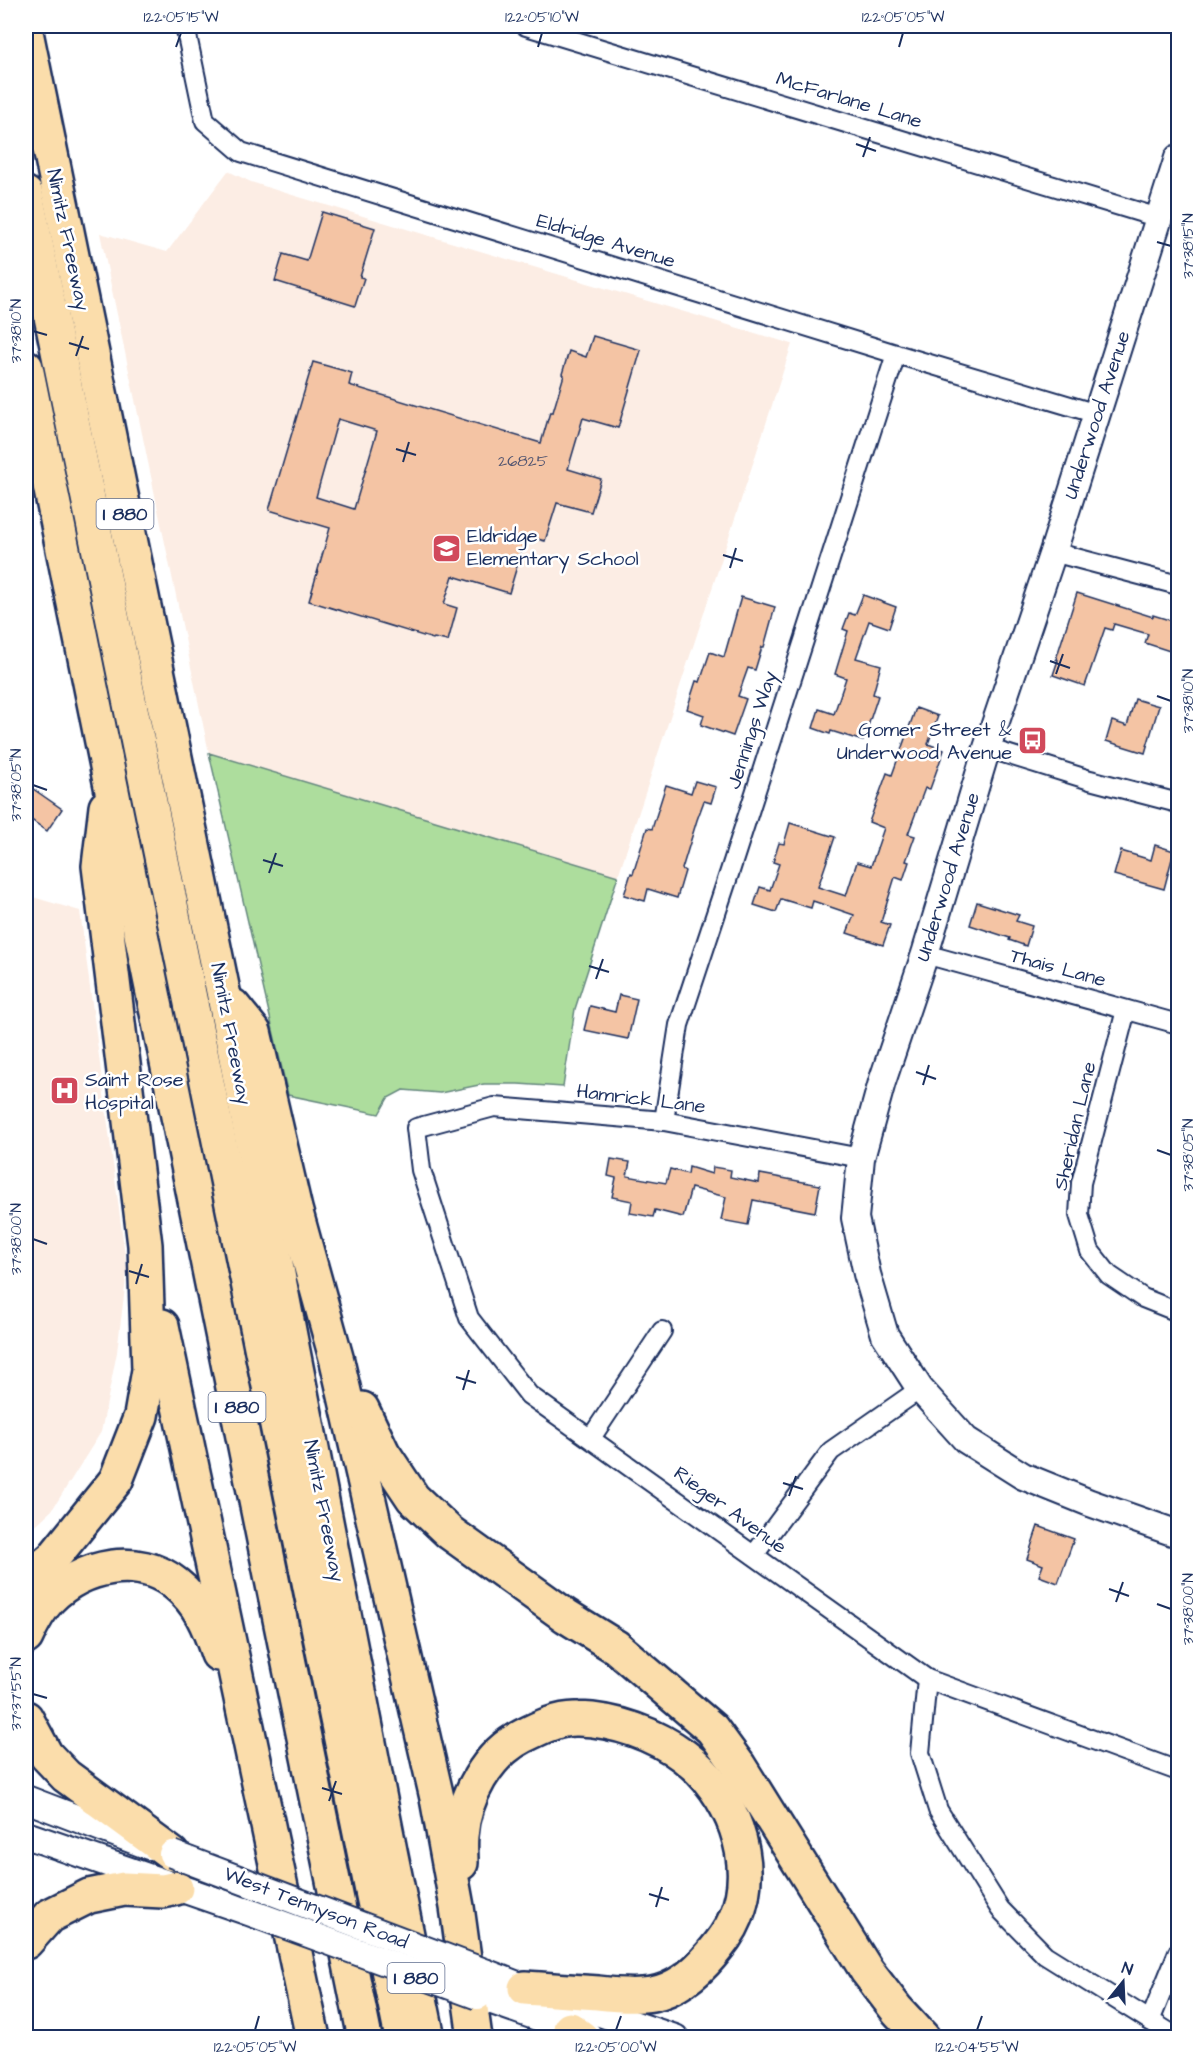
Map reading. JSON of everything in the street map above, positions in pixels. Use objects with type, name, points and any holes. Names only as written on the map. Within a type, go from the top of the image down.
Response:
[{"type":"highway","name":"Nimitz Freeway","points":[[26,32],[224,996],[428,2037]]},
{"type":"highway","name":"I 880","points":[[26,194],[402,2037]]},
{"type":"highway","name":"I 880","points":[[26,367],[365,2037]]},
{"type":"highway","points":[[26,1580],[53,1558],[116,1480],[141,1416],[149,1370],[145,1245],[99,866],[110,776]]},
{"type":"highway","points":[[224,996],[254,1032],[295,1209],[337,1361],[437,1798],[457,1907],[476,1968]]},
{"type":"highway","points":[[145,1245],[313,2037]]},
{"type":"highway","points":[[337,1361],[383,1453],[413,1498],[449,1532],[566,1616],[616,1647],[712,1729],[739,1766],[867,1971],[897,2010],[924,2037]]},
{"type":"highway","points":[[26,1637],[34,1618],[51,1598],[72,1581],[99,1569],[124,1565],[163,1575],[191,1599],[207,1622],[258,1770]]},
{"type":"highway","points":[[26,1718],[46,1755],[66,1776],[172,1854]]},
{"type":"highway","points":[[475,2037],[476,1968],[460,1835],[475,1786],[484,1770],[500,1752],[517,1739],[558,1722],[577,1719],[621,1726],[669,1746],[686,1757],[717,1791],[738,1831],[744,1872],[737,1915],[730,1930],[707,1961],[689,1976],[673,1987],[652,1994],[628,1996],[525,1988]]},
{"type":"highway","points":[[26,1942],[49,1916],[89,1896],[124,1889],[163,1891],[176,1888]]},
{"type":"highway","points":[[291,2037],[300,1978]]},
{"type":"street","name":"Eldridge Avenue","points":[[185,26],[205,121],[241,152],[1097,414]]},
{"type":"street","name":"McFarlane Lane","points":[[526,26],[1159,218]]},
{"type":"street","name":"Underwood Avenue","points":[[1179,158],[1053,552],[987,748],[925,954],[882,1082],[861,1158],[855,1218],[867,1274],[885,1335],[920,1389],[966,1440],[1023,1476],[1090,1503],[1179,1534]]},
{"type":"street","name":"Jennings Way","points":[[664,1121],[679,1025],[896,354]]},
{"type":"street","points":[[1053,552],[1179,585]]},
{"type":"street","points":[[987,748],[1090,780],[1179,803]]},
{"type":"street","name":"Thais Lane","points":[[925,954],[1179,1024]]},
{"type":"street","name":"Sheridan Lane","points":[[1126,1010],[1081,1183],[1078,1215],[1090,1251],[1109,1275],[1143,1298],[1179,1312]]},
{"type":"street","name":"Hamrick Lane","points":[[416,1128],[494,1107],[664,1121],[861,1158]]},
{"type":"street","name":"Rieger Avenue","points":[[416,1128],[421,1170],[470,1318],[529,1395],[927,1678],[1179,1771]]},
{"type":"street","points":[[591,1438],[662,1331]]},
{"type":"street","points":[[754,1556],[831,1450],[920,1389]]},
{"type":"street","points":[[927,1678],[920,1753],[938,1810],[1000,1909],[1045,1955],[1178,2037]]},
{"type":"street","name":"West Tennyson Road","points":[[26,1799],[525,1988],[675,2037]]},
{"type":"street","name":"West Tennyson Road","points":[[26,1834],[246,1911],[582,2035]]},
{"type":"street","points":[[1150,2021],[1179,1952]]},
{"type":"shaded area","name":"Eldridge Elementary School","points":[[228,171],[251,182],[279,191],[792,344],[618,876],[209,753],[100,233],[167,252]]},
{"type":"shaded area","name":"Saint Rose Hospital","points":[[26,895],[80,911],[127,1271],[117,1352],[101,1432],[52,1510],[26,1534]]},
{"type":"green space","points":[[209,753],[618,876],[575,1009],[563,1087],[484,1084],[440,1093],[403,1090],[388,1098],[379,1114],[288,1095]]},
{"type":"building","points":[[322,212],[375,228],[360,277],[364,278],[355,306],[275,281],[283,254],[307,261]]},
{"type":"building","points":[[593,336],[641,350],[618,428],[583,418],[568,469],[601,479],[591,512],[557,503],[545,541],[526,536],[509,593],[453,576],[444,604],[457,608],[448,641],[433,639],[309,601],[330,528],[269,510],[313,362],[352,373],[349,385],[541,443],[550,412],[553,412],[569,351],[586,357]],"holes":[[[338,419],[377,431],[354,509],[316,497]]]},
{"type":"building","points":[[1077,593],[1179,623],[1179,654],[1145,643],[1148,634],[1114,624],[1112,630],[1105,628],[1085,686],[1053,675]]},
{"type":"building","points":[[863,595],[896,607],[889,628],[869,621],[856,658],[881,665],[873,694],[878,696],[863,741],[813,728],[819,709],[834,714],[846,678],[835,674],[848,631],[843,629],[849,613],[855,615]]},
{"type":"building","points":[[741,597],[775,607],[755,670],[748,668],[738,696],[746,699],[733,736],[701,725],[704,715],[687,709],[696,681],[700,682],[710,652],[724,657]]},
{"type":"building","points":[[1135,699],[1159,706],[1145,753],[1106,741],[1112,721],[1127,726]]},
{"type":"building","points":[[916,708],[938,716],[928,744],[944,750],[930,789],[925,788],[908,834],[915,836],[906,861],[909,862],[903,880],[895,877],[881,922],[890,925],[883,945],[847,933],[854,915],[813,901],[811,908],[781,899],[776,912],[754,905],[760,887],[770,890],[779,864],[773,862],[779,843],[784,844],[790,823],[835,837],[818,887],[846,896],[857,862],[871,866],[884,828],[869,822],[887,773],[892,775]]},
{"type":"building","points":[[695,781],[716,787],[711,803],[704,801],[697,820],[682,869],[685,871],[677,898],[648,889],[645,901],[624,895],[647,828],[652,829],[666,785],[691,793]]},
{"type":"building","points":[[26,784],[62,809],[47,831],[26,816]]},
{"type":"building","points":[[1155,845],[1174,851],[1164,889],[1114,875],[1121,851],[1151,860]]},
{"type":"building","points":[[977,902],[1019,915],[1016,921],[1032,926],[1026,946],[1009,940],[1010,938],[970,925]]},
{"type":"building","points":[[619,995],[637,999],[628,1039],[584,1030],[590,1006],[615,1012]]},
{"type":"building","points":[[611,1159],[630,1162],[627,1176],[666,1183],[670,1169],[688,1174],[689,1167],[712,1174],[713,1167],[731,1170],[730,1177],[759,1183],[760,1174],[820,1185],[815,1212],[753,1200],[748,1225],[721,1220],[726,1197],[691,1188],[683,1217],[655,1210],[653,1217],[630,1213],[632,1201],[612,1197],[616,1178],[608,1176]]},
{"type":"building","points":[[1038,1526],[1074,1539],[1058,1583],[1039,1576],[1043,1565],[1027,1559]]},
{"type":"place","name":"Eldridge Elementary School","points":[[446,548]]},
{"type":"place","name":"Gomer Street & Underwood Avenue","points":[[1033,741]]},
{"type":"place","name":"Saint Rose Hospital","points":[[64,1091]]}]
